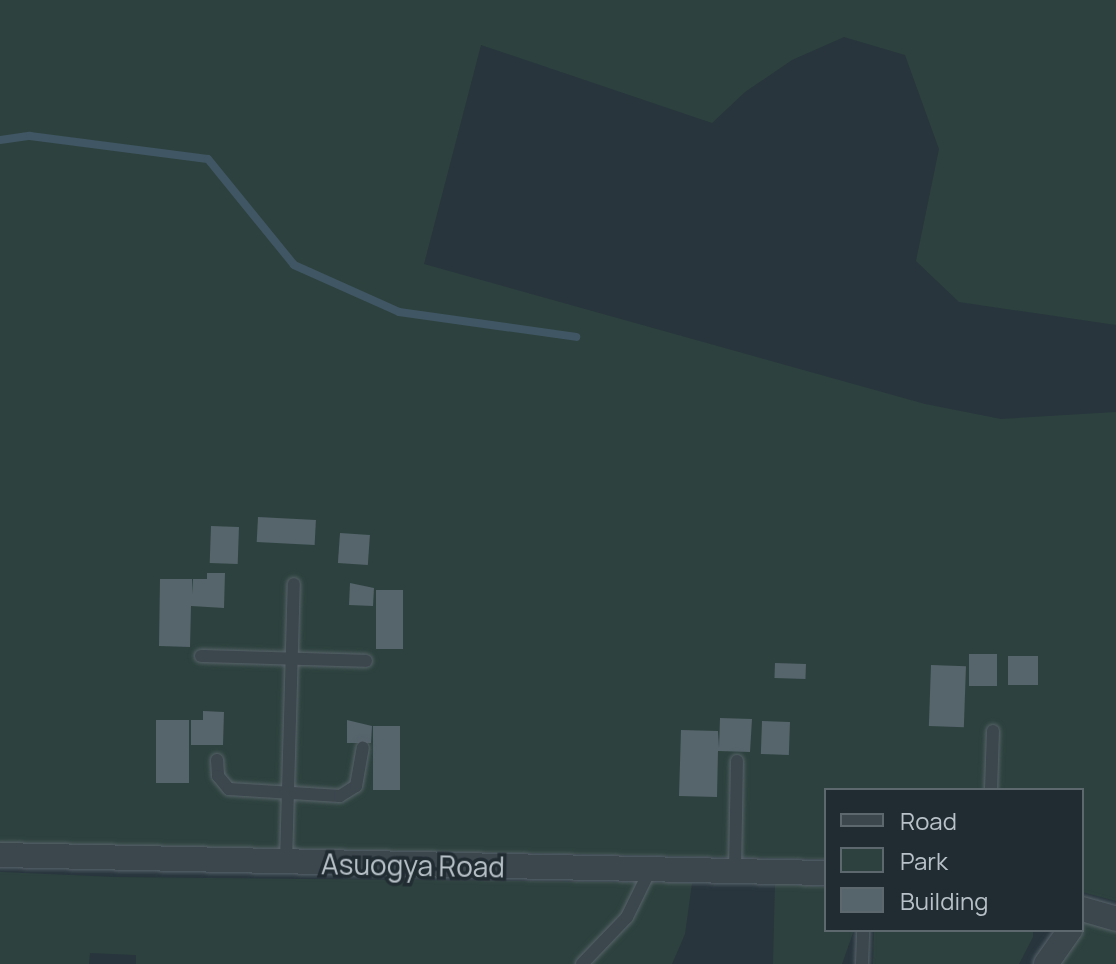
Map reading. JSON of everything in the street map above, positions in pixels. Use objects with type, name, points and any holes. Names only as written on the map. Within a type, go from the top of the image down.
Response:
[{"type":"street","name":"Asuogya Road","points":[[0,855],[824,873]]},
{"type":"street","points":[[1084,911],[1116,919]]},
{"type":"street","points":[[1046,964],[1069,932]]},
{"type":"lane","points":[[286,862],[294,584]]},
{"type":"lane","points":[[201,656],[366,661]]},
{"type":"lane","points":[[991,788],[993,731]]},
{"type":"lane","points":[[217,760],[218,776],[229,789],[349,795],[356,786],[363,748]]},
{"type":"lane","points":[[735,872],[737,761]]},
{"type":"lane","points":[[582,964],[627,917],[650,870]]},
{"type":"lane","points":[[862,964],[863,932]]},
{"type":"green space","points":[[0,0],[1116,0],[1116,325],[959,302],[916,261],[939,149],[905,55],[844,37],[792,60],[745,92],[712,123],[481,45],[424,264],[925,404],[1001,419],[1116,412],[1116,901],[1084,893],[1084,788],[824,788],[824,859],[0,843]]},
{"type":"green space","points":[[0,872],[116,877],[692,883],[685,934],[672,964],[136,964],[136,955],[90,953],[89,964],[0,964]]},
{"type":"green space","points":[[775,883],[824,887],[824,932],[853,932],[842,964],[773,964]]},
{"type":"green space","points":[[1084,920],[1116,929],[1116,964],[1054,964],[1076,932],[1084,932]]},
{"type":"green space","points":[[874,932],[1033,932],[1019,964],[873,964]]},
{"type":"building","points":[[258,517],[316,520],[315,545],[257,542]]},
{"type":"building","points":[[211,526],[239,527],[238,564],[210,563]]},
{"type":"building","points":[[340,533],[370,535],[368,565],[338,563]]},
{"type":"building","points":[[207,573],[225,573],[224,608],[191,606],[190,647],[159,646],[160,579],[192,579],[192,594],[193,579],[207,579]]},
{"type":"building","points":[[350,583],[374,588],[373,606],[349,605]]},
{"type":"building","points":[[376,590],[403,590],[403,649],[376,649]]},
{"type":"building","points":[[969,654],[997,654],[997,686],[969,686]]},
{"type":"building","points":[[1008,656],[1038,656],[1038,685],[1008,685]]},
{"type":"building","points":[[775,663],[806,664],[805,679],[774,678]]},
{"type":"building","points":[[931,665],[966,666],[964,727],[929,726]]},
{"type":"building","points":[[203,711],[224,712],[223,745],[191,745],[191,720],[203,720]]},
{"type":"building","points":[[720,718],[752,719],[750,752],[718,751],[717,797],[679,796],[681,730],[718,731],[719,748]]},
{"type":"building","points":[[156,720],[189,720],[189,783],[156,783]]},
{"type":"building","points":[[347,720],[372,726],[371,743],[347,743]]},
{"type":"building","points":[[762,721],[790,722],[789,755],[761,754]]},
{"type":"building","points":[[373,726],[400,726],[400,790],[373,790]]},
{"type":"waterway","points":[[0,140],[30,136],[208,159],[294,265],[399,312],[576,337]]}]
